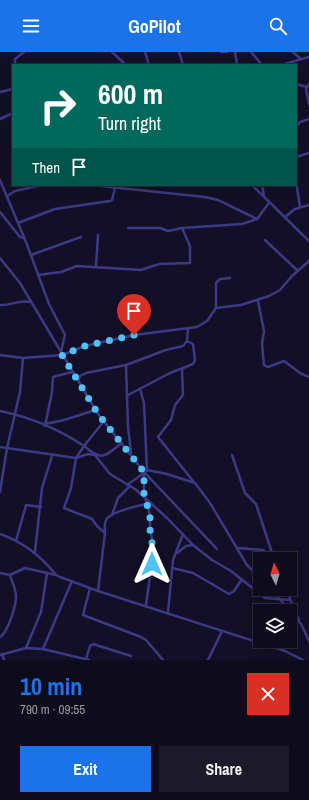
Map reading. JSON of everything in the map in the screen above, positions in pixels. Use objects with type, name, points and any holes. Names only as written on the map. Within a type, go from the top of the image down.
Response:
[{"type":"street","points":[[15,64],[15,59],[24,52]]},
{"type":"street","points":[[112,52],[125,64]]},
{"type":"street","points":[[145,52],[149,64]]},
{"type":"street","points":[[179,52],[183,64]]},
{"type":"street","points":[[221,52],[227,52]]},
{"type":"street","points":[[235,52],[236,64]]},
{"type":"street","points":[[251,52],[261,64]]},
{"type":"street","points":[[293,52],[301,59]]},
{"type":"street","points":[[288,64],[309,57]]},
{"type":"street","points":[[297,84],[308,86],[309,104]]},
{"type":"street","points":[[0,92],[12,89]]},
{"type":"street","points":[[0,119],[12,113]]},
{"type":"street","points":[[297,126],[300,122],[309,119]]},
{"type":"street","points":[[297,157],[309,154]]},
{"type":"street","points":[[0,180],[31,255],[38,276],[65,335],[61,354]]},
{"type":"street","points":[[6,196],[15,191],[38,186]]},
{"type":"street","points":[[98,186],[205,197],[218,200],[257,219]]},
{"type":"street","points":[[253,186],[309,241]]},
{"type":"street","points":[[262,186],[264,197]]},
{"type":"street","points":[[297,186],[300,207]]},
{"type":"street","points":[[18,223],[55,209],[110,201],[112,200],[115,188]]},
{"type":"street","points":[[128,228],[160,228],[168,231],[182,228],[242,224],[257,219],[269,203]]},
{"type":"street","points":[[285,217],[295,209],[309,205]]},
{"type":"street","points":[[0,212],[20,237],[24,238]]},
{"type":"street","points":[[38,276],[61,272],[77,266],[142,270],[159,264],[190,263],[190,246],[182,228]]},
{"type":"street","points":[[96,266],[98,235]]},
{"type":"street","points":[[31,255],[80,237]]},
{"type":"street","points":[[265,240],[298,271]]},
{"type":"street","points":[[0,258],[20,283],[95,410],[144,471],[217,549]]},
{"type":"street","points":[[216,308],[241,305],[258,300],[280,290],[309,262]]},
{"type":"street","points":[[0,355],[23,358],[61,354],[85,346],[134,335],[188,330],[207,321],[216,308],[216,283],[220,280],[230,278]]},
{"type":"street","points":[[258,300],[264,331],[262,344],[264,365],[268,367],[284,361],[300,373],[309,377]]},
{"type":"street","points":[[0,305],[10,305],[23,301],[30,302]]},
{"type":"street","points":[[78,381],[80,376],[86,373],[126,365],[166,350],[181,347],[187,341],[188,330]]},
{"type":"street","points":[[128,395],[182,369],[192,366],[195,360],[193,344],[187,341]]},
{"type":"street","points":[[0,492],[0,483],[7,448],[20,392],[23,358]]},
{"type":"street","points":[[126,365],[128,427],[131,456]]},
{"type":"street","points":[[182,369],[183,395],[175,405],[171,420],[158,437],[210,503],[247,565],[253,571]]},
{"type":"street","points":[[45,424],[52,392],[53,377],[72,372]]},
{"type":"street","points":[[140,389],[144,403],[144,497],[150,515],[150,530],[152,538],[151,569],[146,605]]},
{"type":"street","points":[[45,424],[50,424],[68,417],[95,410]]},
{"type":"street","points":[[0,411],[45,424],[71,437],[95,455],[110,474],[144,497],[193,545],[212,560],[242,579],[265,598],[290,600]]},
{"type":"street","points":[[104,421],[76,458],[71,488],[64,508],[92,519],[105,533]]},
{"type":"street","points":[[0,447],[52,456],[76,458],[88,454],[103,455],[122,443]]},
{"type":"street","points":[[232,454],[245,493],[256,504],[274,559],[263,550],[238,548]]},
{"type":"street","points":[[34,552],[41,508],[42,488],[52,456]]},
{"type":"street","points":[[112,515],[118,498],[128,485],[144,471],[167,474],[194,481]]},
{"type":"street","points":[[98,591],[105,522],[112,515],[131,507],[146,504]]},
{"type":"street","points":[[16,540],[26,505],[41,508]]},
{"type":"street","points":[[0,534],[16,540],[34,552],[56,575]]},
{"type":"street","points":[[168,612],[172,568],[175,554],[183,534]]},
{"type":"street","points":[[175,554],[182,548],[193,545]]},
{"type":"street","points":[[26,648],[41,612],[48,565]]},
{"type":"street","points":[[0,573],[10,575],[26,568],[56,575],[98,591],[168,612],[285,651],[303,660]]},
{"type":"street","points":[[172,568],[193,573],[229,594],[234,591],[242,579]]},
{"type":"street","points":[[0,636],[4,634],[16,602],[15,590],[10,575]]},
{"type":"street","points":[[43,649],[72,581]]},
{"type":"street","points":[[90,588],[83,615],[141,637],[146,640],[163,660]]},
{"type":"street","points":[[289,596],[309,641]]},
{"type":"street","points":[[280,598],[301,624]]},
{"type":"street","points":[[208,660],[222,631]]},
{"type":"street","points":[[4,660],[1,655],[26,648],[43,649],[87,660],[90,646],[93,644],[131,656]]},
{"type":"route","points":[[134,335],[85,346],[62,355],[98,414],[144,472],[144,497],[150,515],[150,530],[152,536],[152,564]]}]
